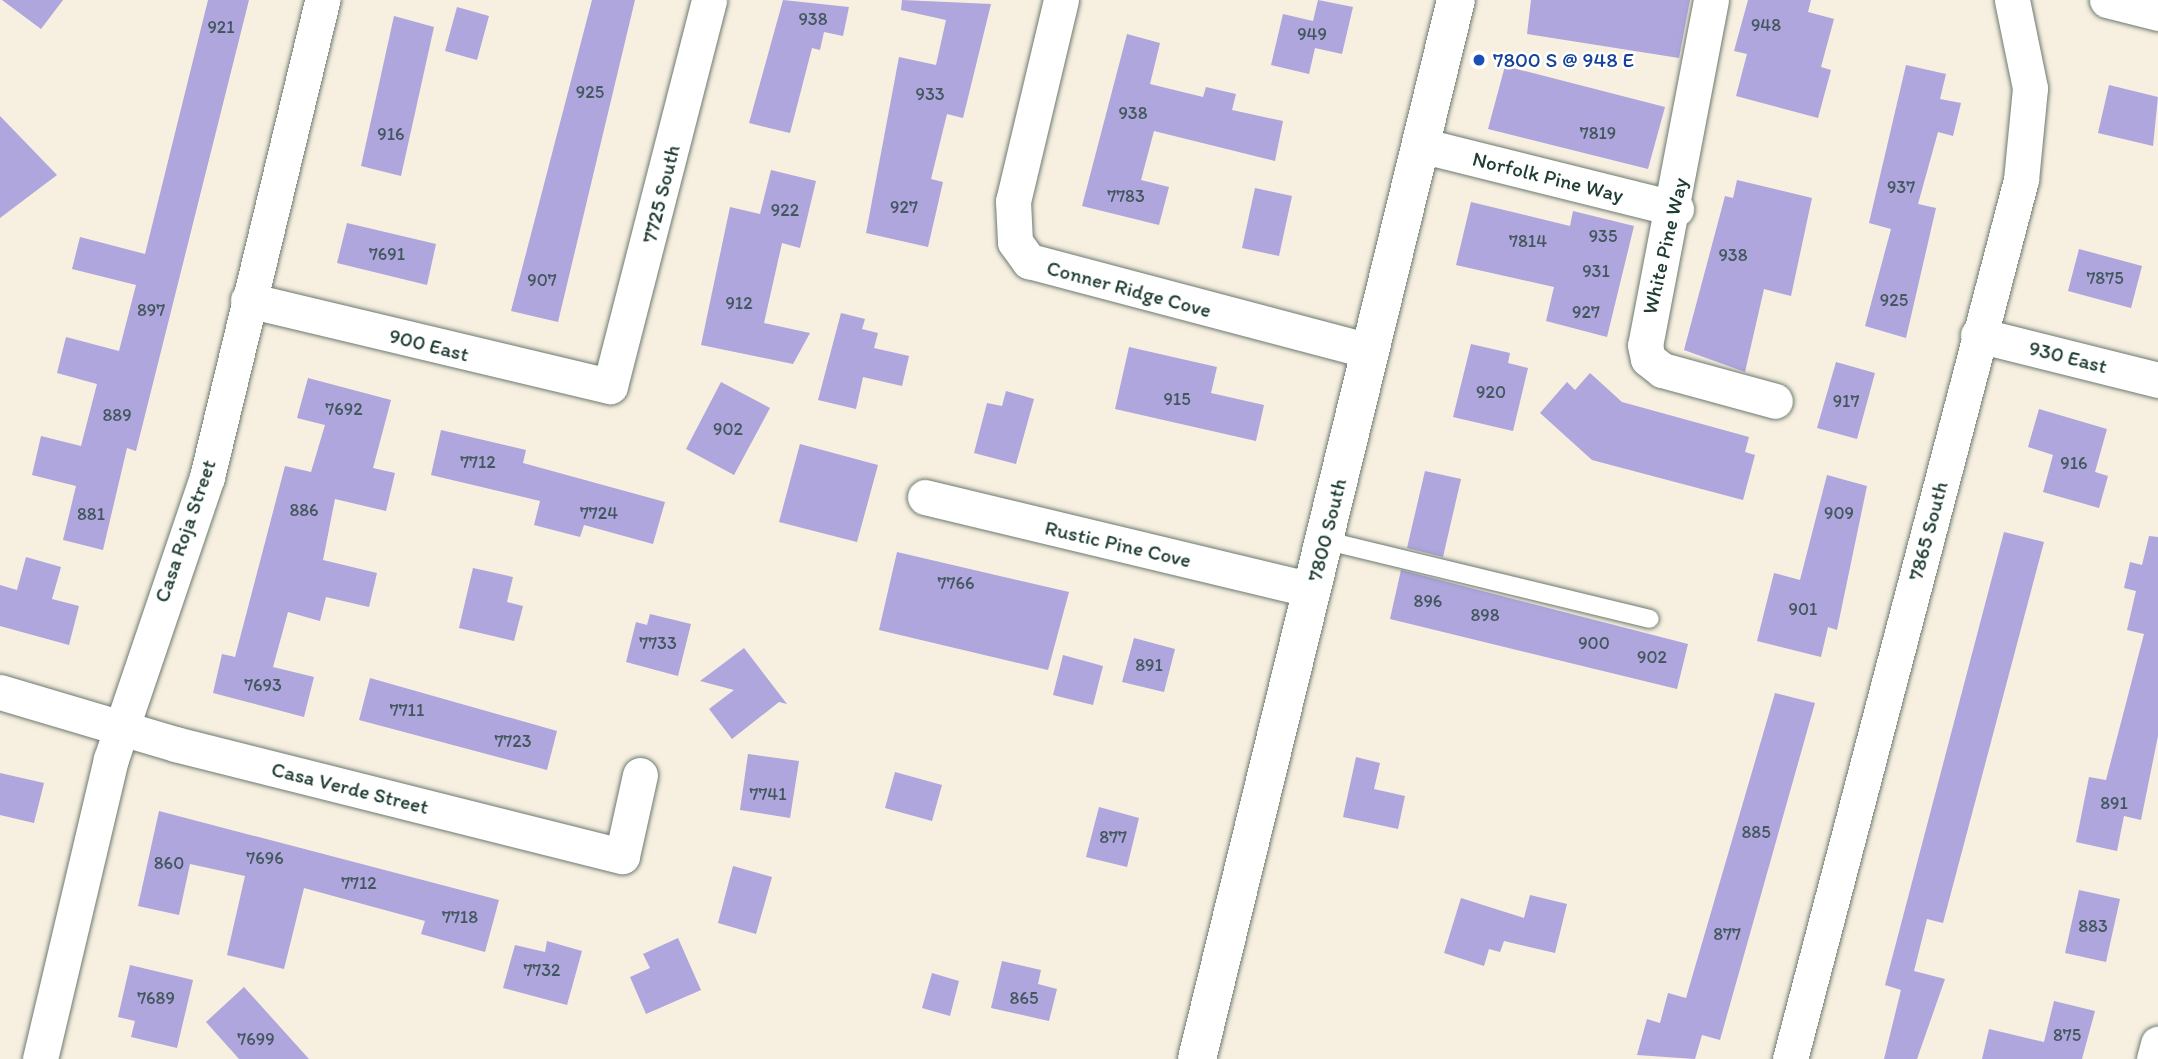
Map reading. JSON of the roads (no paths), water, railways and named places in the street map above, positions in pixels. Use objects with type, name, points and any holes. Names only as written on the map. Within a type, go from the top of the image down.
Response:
[{"type":"main road","name":"7800 South","points":[[1197,1059],[1456,0]]},
{"type":"street","name":"Casa Roja Street","points":[[40,1059],[123,725],[206,477],[321,0]]},
{"type":"street","name":"7725 South","points":[[610,386],[709,0]]},
{"type":"street","name":"Conner Ridge Cove","points":[[1061,0],[1013,201],[1015,242],[1029,261],[1370,351]]},
{"type":"street","name":"White Pine Way","points":[[1711,0],[1676,209],[1647,327],[1648,359],[1677,376],[1775,401]]},
{"type":"street","points":[[2107,0],[2158,13]]},
{"type":"street","name":"7865 South","points":[[1790,1059],[2029,134],[2026,45],[2018,1]]},
{"type":"street","name":"Norfolk Pine Way","points":[[1420,145],[1676,209]]},
{"type":"street","name":"900 East","points":[[248,300],[610,386]]},
{"type":"street","name":"930 East","points":[[1979,335],[2158,380]]},
{"type":"street","name":"Rustic Pine Cove","points":[[925,497],[1312,590]]},
{"type":"street","name":"Casa Verde Street","points":[[0,692],[622,856],[640,775]]},
{"type":"street","points":[[2154,1059],[2158,1044]]},
{"type":"lane","points":[[1324,540],[1650,618]]},
{"type":"place","name":"7800 S @ 948 E","points":[[1479,60]]}]
